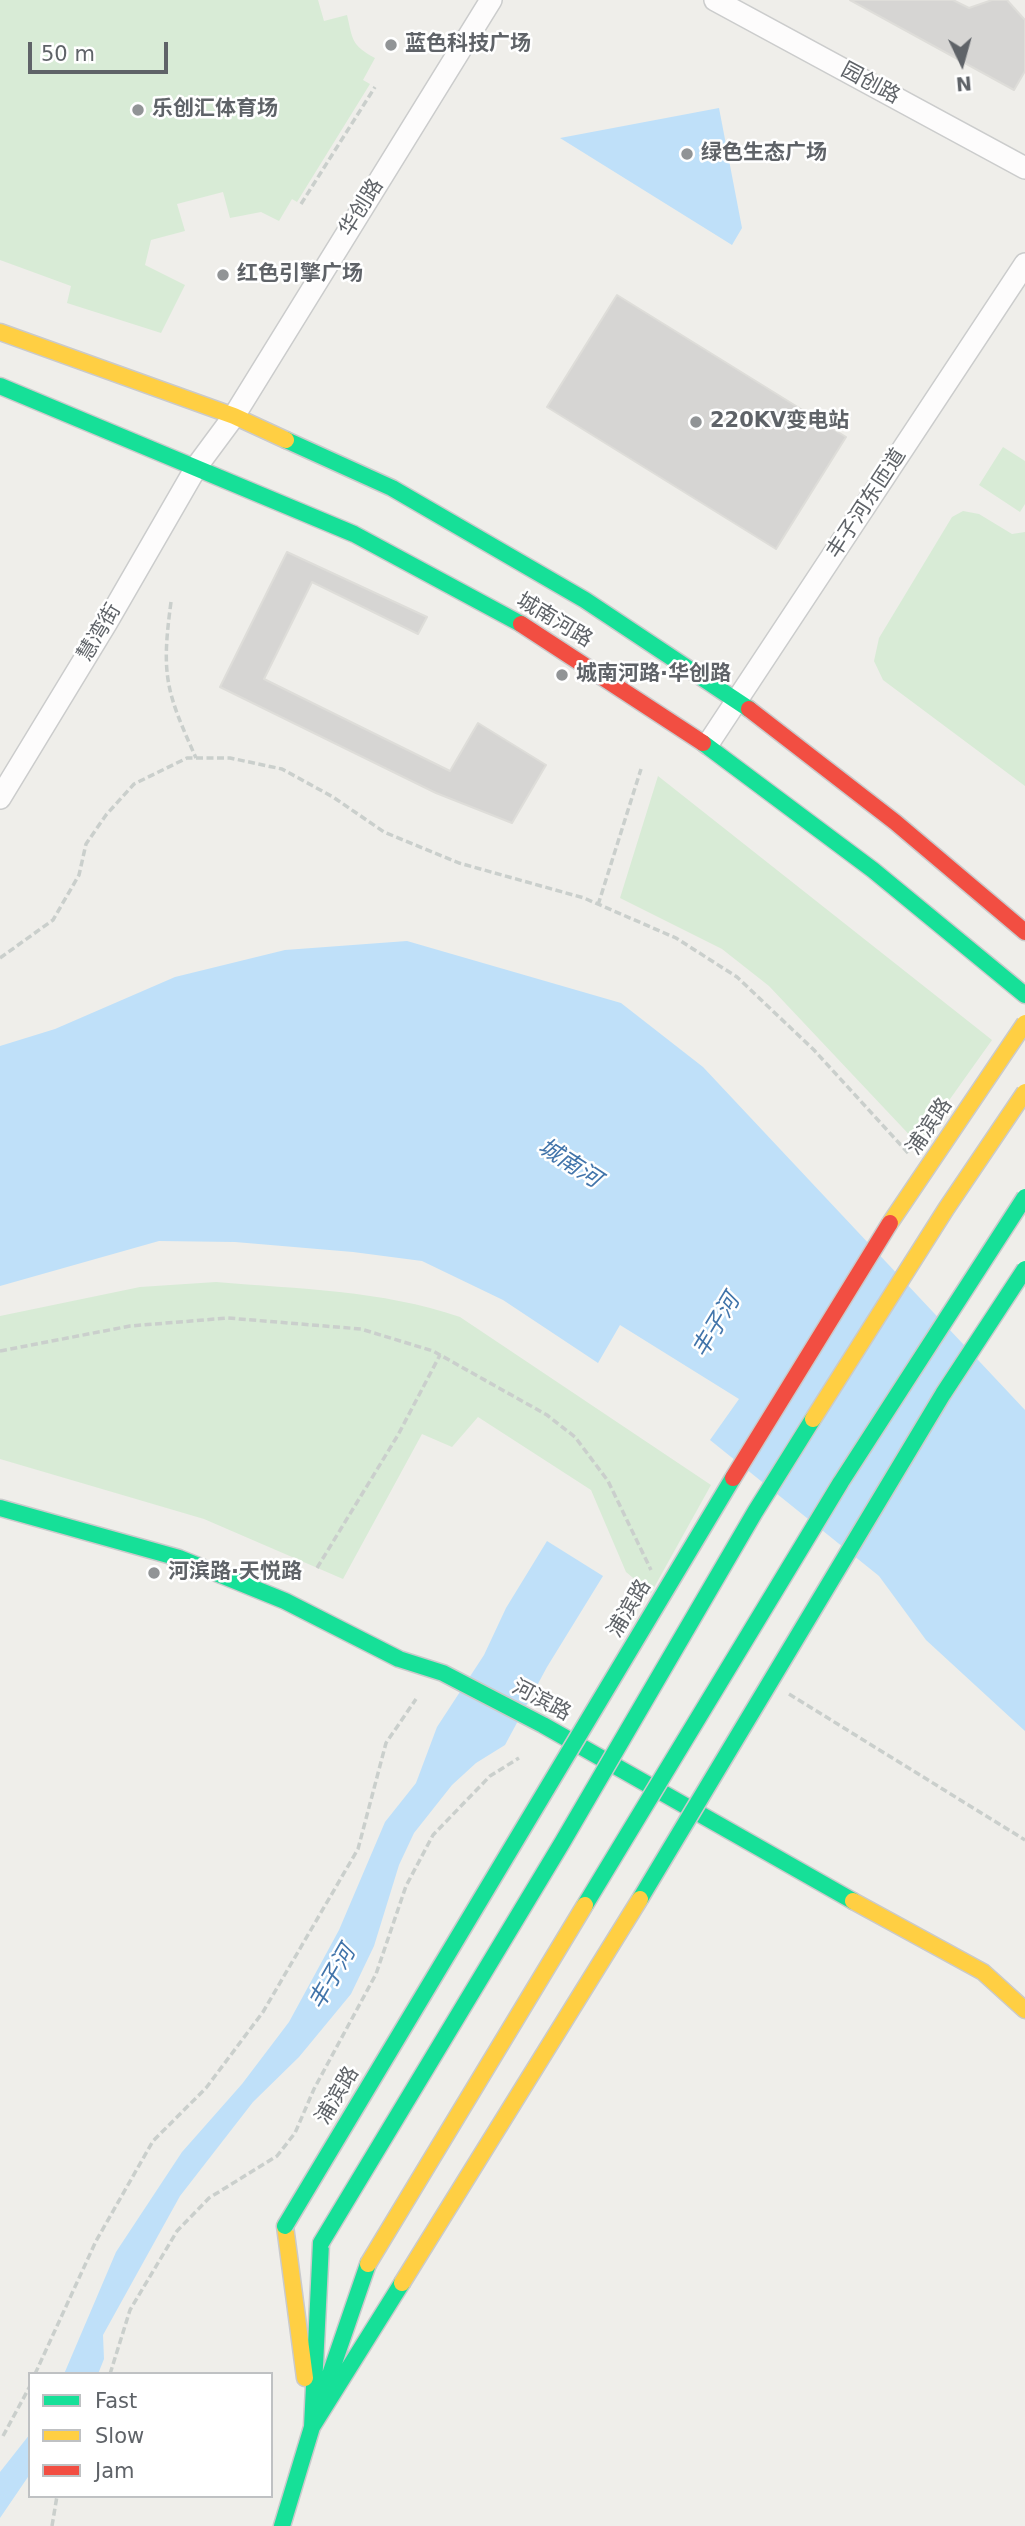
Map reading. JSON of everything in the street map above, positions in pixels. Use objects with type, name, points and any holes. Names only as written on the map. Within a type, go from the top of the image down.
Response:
[{"type":"main road","name":"城南河路","points":[[0,332],[234,416],[392,488],[585,600],[737,700],[895,822],[1025,932]]},
{"type":"main road","name":"城南河路","points":[[0,386],[197,466],[381,547],[563,650],[708,744],[826,830],[1025,995]]},
{"type":"main road","name":"浦滨路","points":[[312,2427],[285,2226],[725,1490],[894,1217],[1025,1023]]},
{"type":"main road","points":[[312,2427],[321,2243],[562,1843],[755,1512],[946,1209],[1025,1092]]},
{"type":"main road","points":[[282,2526],[312,2427],[368,2264],[841,1482],[1025,1197]]},
{"type":"main road","points":[[312,2427],[625,1924],[943,1394],[1025,1269]]},
{"type":"main road","name":"河滨路","points":[[0,1508],[48,1519],[179,1558],[285,1601],[399,1659],[443,1673],[543,1725],[738,1838],[983,1972],[1025,2010]]},
{"type":"street","name":"华创路","points":[[197,466],[234,416],[491,0]]},
{"type":"street","name":"园创路","points":[[715,0],[1025,168]]},
{"type":"street","name":"丰子河东匝道","points":[[708,744],[1025,264]]},
{"type":"street","name":"慧湾街","points":[[0,798],[107,622],[197,466]]},
{"type":"path","points":[[301,204],[375,86]]},
{"type":"path","points":[[171,602],[164,660],[167,689],[195,758]]},
{"type":"path","points":[[0,958],[53,920],[79,875],[86,844],[106,815],[134,783],[187,758],[230,758],[282,769],[333,797],[384,832],[459,863],[598,905],[676,938],[737,977],[814,1049],[914,1160]]},
{"type":"path","points":[[598,905],[641,769]]},
{"type":"path","points":[[0,1351],[130,1326],[228,1318],[361,1329],[440,1355],[547,1415],[575,1437],[608,1482],[656,1581]]},
{"type":"path","points":[[317,1568],[398,1435],[440,1355]]},
{"type":"path","points":[[779,1686],[1025,1840]]},
{"type":"path","points":[[36,2372],[96,2241],[153,2141],[206,2088],[263,2012],[358,1849],[386,1743],[416,1699]]},
{"type":"path","points":[[111,2372],[130,2310],[177,2231],[209,2198],[278,2155],[295,2133],[314,2089],[376,1974],[405,1886],[433,1835],[490,1776],[519,1758]]},
{"type":"path","points":[[3,2436],[28,2390]]},
{"type":"path","points":[[52,2526],[57,2498]]},
{"type":"green space","name":"乐创汇体育场","points":[[0,0],[318,0],[324,21],[347,15],[354,41],[375,58],[363,80],[370,84],[297,202],[292,199],[279,221],[261,212],[230,218],[223,192],[177,204],[185,231],[151,240],[145,265],[185,285],[161,333],[67,303],[71,286],[0,260]]},
{"type":"green space","points":[[1003,447],[1025,461],[1025,504],[1020,512],[979,485]]},
{"type":"green space","points":[[963,511],[979,514],[1012,534],[1025,532],[1025,786],[883,680],[874,661],[879,638],[952,517]]},
{"type":"green space","points":[[658,776],[992,1040],[918,1144],[769,986],[722,949],[620,898]]},
{"type":"green space","points":[[216,1282],[370,1296],[460,1317],[711,1485],[651,1593],[626,1572],[591,1490],[478,1417],[452,1447],[422,1434],[343,1579],[204,1519],[0,1459],[0,1316],[140,1287]]},
{"type":"water","points":[[719,108],[742,228],[732,245],[560,138]]},
{"type":"water","points":[[407,941],[621,1003],[703,1067],[1025,1410],[1025,1731],[926,1640],[879,1576],[710,1440],[739,1399],[620,1325],[598,1363],[503,1300],[422,1261],[235,1242],[159,1241],[0,1286],[0,1046],[55,1029],[175,977],[285,950]]},
{"type":"water","name":"丰子河","points":[[547,1541],[603,1576],[547,1667],[505,1745],[476,1763],[452,1785],[414,1833],[399,1865],[374,1946],[351,1994],[299,2057],[253,2102],[180,2196],[103,2335],[104,2359],[99,2372],[65,2372],[116,2252],[182,2152],[242,2084],[289,2022],[339,1930],[385,1822],[416,1783],[437,1727],[484,1655],[506,1608]]},
{"type":"water","points":[[28,2437],[28,2477],[0,2518],[0,2472]]},
{"type":"building","points":[[850,0],[953,0],[969,8],[992,0],[1007,0],[1025,20],[1025,71],[1014,90]]},
{"type":"building","name":"220KV变电站","points":[[617,295],[846,437],[776,549],[547,407]]},
{"type":"building","points":[[287,552],[427,617],[418,634],[312,582],[264,679],[450,771],[478,723],[546,765],[512,823],[436,793],[220,687]]},
{"type":"traffic: fast","points":[[0,386],[354,534],[521,624]]},
{"type":"traffic: fast","points":[[286,440],[392,488],[585,600],[749,709]]},
{"type":"traffic: fast","points":[[703,743],[873,870],[1025,995]]},
{"type":"traffic: fast","points":[[585,1905],[841,1482],[1025,1197]]},
{"type":"traffic: fast","points":[[640,1899],[943,1394],[1025,1269]]},
{"type":"traffic: fast","points":[[321,2243],[562,1843],[755,1512],[813,1419]]},
{"type":"traffic: fast","points":[[285,2226],[733,1478]]},
{"type":"traffic: fast","points":[[0,1508],[179,1558],[285,1601],[399,1659],[443,1673],[543,1725],[853,1901]]},
{"type":"traffic: fast","points":[[312,2427],[321,2243]]},
{"type":"traffic: fast","points":[[324,2392],[368,2264]]},
{"type":"traffic: fast","points":[[282,2526],[312,2427],[402,2283]]},
{"type":"traffic: slow","points":[[0,332],[234,416],[286,440]]},
{"type":"traffic: slow","points":[[890,1223],[1025,1023]]},
{"type":"traffic: slow","points":[[813,1419],[946,1209],[1025,1092]]},
{"type":"traffic: slow","points":[[402,2283],[640,1899]]},
{"type":"traffic: slow","points":[[853,1901],[983,1972],[1025,2010]]},
{"type":"traffic: slow","points":[[368,2264],[585,1905]]},
{"type":"traffic: slow","points":[[285,2226],[305,2378]]},
{"type":"traffic: jam","points":[[521,624],[703,743]]},
{"type":"traffic: jam","points":[[749,709],[895,822],[1025,932]]},
{"type":"traffic: jam","points":[[733,1478],[890,1223]]},
{"type":"place","name":"蓝色科技广场","points":[[391,45]]},
{"type":"place","name":"乐创汇体育场","points":[[138,110]]},
{"type":"place","name":"绿色生态广场","points":[[687,154]]},
{"type":"place","name":"红色引擎广场","points":[[223,275]]},
{"type":"place","name":"220KV变电站","points":[[696,422]]},
{"type":"place","name":"城南河路·华创路","points":[[562,675]]},
{"type":"place","name":"河滨路·天悦路","points":[[154,1573]]},
{"type":"water label","name":"城南河","points":[[569,1164]]}]
